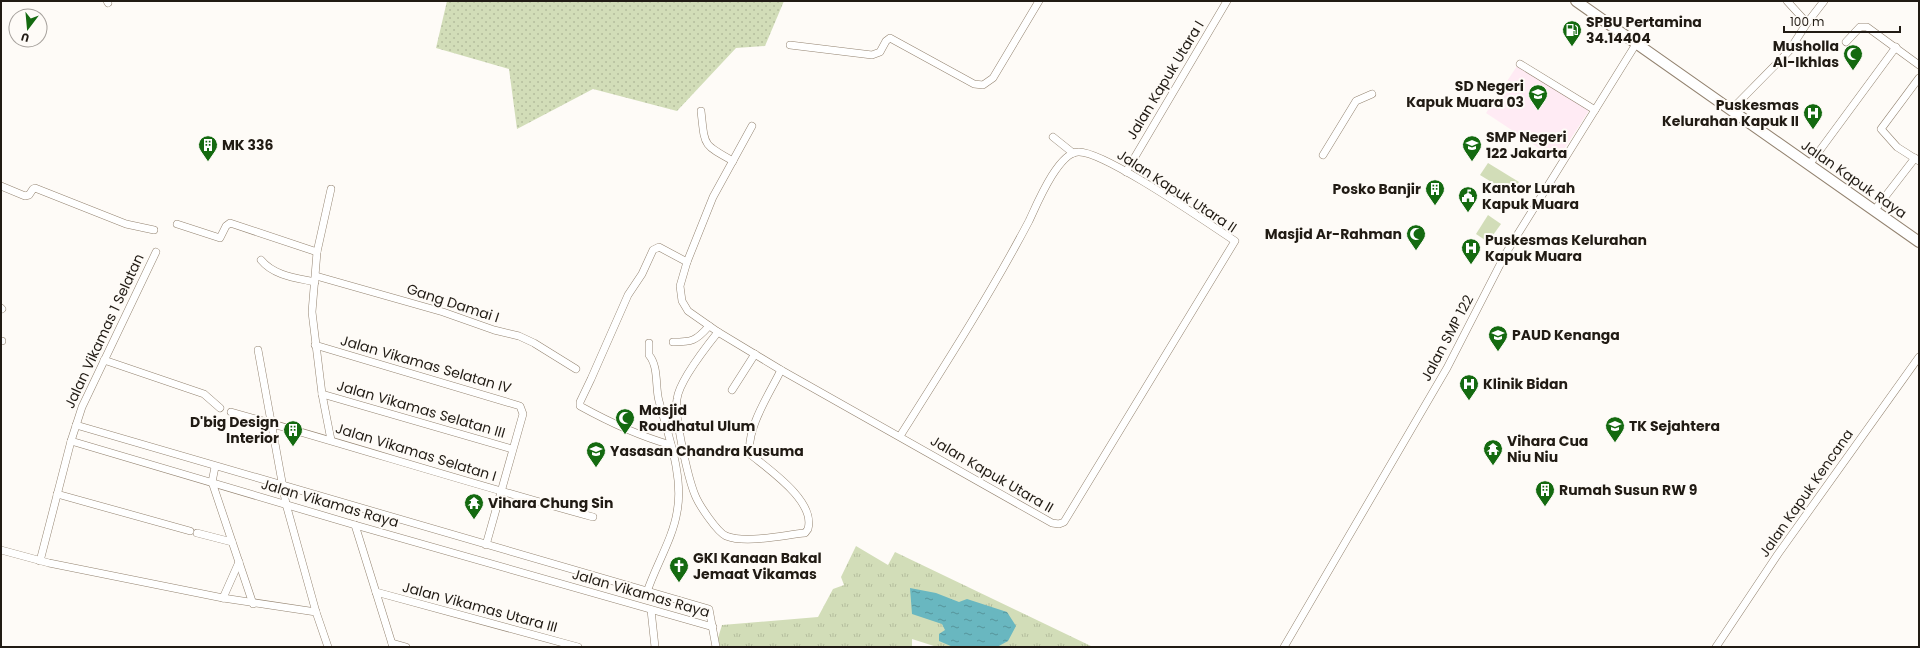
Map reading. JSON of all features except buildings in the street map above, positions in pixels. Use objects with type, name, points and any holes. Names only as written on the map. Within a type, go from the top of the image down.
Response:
[{"type":"main road","name":"Jalan Kapuk Raya","points":[[1576,1],[1919,242]]},
{"type":"street","points":[[790,45],[872,55],[880,52],[890,38],[974,84],[986,83],[993,78],[1039,1]]},
{"type":"street","name":"Jalan Kapuk Utara I","points":[[1126,172],[1227,1]]},
{"type":"street","points":[[1787,1],[1807,23]]},
{"type":"street","points":[[1731,110],[1789,51],[1807,23],[1824,1]]},
{"type":"street","points":[[1846,42],[1860,27],[1868,27],[1919,65]]},
{"type":"street","name":"Jalan SMP 122","points":[[1284,647],[1447,368],[1506,253],[1636,44]]},
{"type":"street","points":[[1809,165],[1896,47]]},
{"type":"street","points":[[1520,64],[1594,110]]},
{"type":"street","points":[[1874,211],[1917,160],[1897,147],[1881,129],[1919,78]]},
{"type":"street","points":[[1323,155],[1356,101],[1372,94]]},
{"type":"street","points":[[701,111],[704,139],[707,144],[711,149],[733,161]]},
{"type":"street","name":"Jalan Kapuk Utara II","points":[[752,126],[713,197],[680,286],[682,301],[692,316],[781,370],[1052,523],[1059,524],[1064,522],[1235,241],[1126,172],[1094,155],[1083,152],[1073,152]]},
{"type":"street","points":[[900,436],[1000,276],[1047,184],[1063,160],[1073,152],[1053,137]]},
{"type":"street","points":[[1,186],[26,196],[29,195],[35,188],[126,224],[154,230]]},
{"type":"street","points":[[331,188],[317,252],[312,312],[322,394],[331,440]]},
{"type":"street","points":[[177,224],[220,238],[226,226],[230,223],[317,252]]},
{"type":"street","points":[[671,445],[640,436],[580,406],[580,402],[628,295],[642,274],[653,250],[659,247],[688,262]]},
{"type":"street","name":"Jalan Vikamas 1 Selatan","points":[[40,561],[75,427],[92,382],[141,286],[156,252]]},
{"type":"street","name":"Gang Damai I","points":[[261,260],[266,266],[279,273],[315,279],[444,312],[494,330],[519,336],[534,343],[576,369]]},
{"type":"street","points":[[673,342],[687,342],[696,340],[709,326]]},
{"type":"street","points":[[718,332],[688,376],[678,395],[677,408],[678,422],[695,496],[719,532],[726,536],[749,539],[805,533],[808,529],[809,522],[801,499],[750,454],[748,447],[755,422],[781,370]]},
{"type":"street","points":[[647,592],[678,512],[677,472],[667,424],[659,400],[654,361],[649,355],[649,343]]},
{"type":"street","name":"Jalan Vikamas Selatan IV","points":[[315,345],[517,405],[522,408],[523,414],[512,449]]},
{"type":"street","points":[[258,350],[286,502],[316,612],[328,647]]},
{"type":"street","points":[[732,390],[755,354]]},
{"type":"street","name":"Jalan Kapuk Kencana","points":[[1716,647],[1778,554],[1919,357]]},
{"type":"street","points":[[104,360],[204,394],[220,408]]},
{"type":"street","name":"Jalan Vikamas Selatan III","points":[[322,394],[512,449]]},
{"type":"street","name":"Jalan Vikamas Selatan I","points":[[231,412],[331,440],[500,492],[593,517]]},
{"type":"street","name":"Jalan Vikamas Raya","points":[[72,439],[286,502],[355,525],[651,610],[713,626],[709,609],[75,427]]},
{"type":"street","points":[[486,545],[512,449]]},
{"type":"street","points":[[214,468],[212,480],[253,604]]},
{"type":"street","points":[[57,494],[232,542]]},
{"type":"street","points":[[355,525],[392,645],[406,647]]},
{"type":"street","points":[[1,550],[40,561],[222,598],[253,604],[316,612]]},
{"type":"street","points":[[222,598],[239,562]]},
{"type":"street","name":"Jalan Vikamas Utara III","points":[[376,592],[578,647]]},
{"type":"street","points":[[651,610],[655,647]]},
{"type":"street","points":[[713,626],[716,647]]},
{"type":"shaded area","name":"SD Negeri Kapuk Muara 03","points":[[1519,63],[1590,109],[1557,160],[1486,113]]},
{"type":"green space","points":[[447,1],[784,1],[765,46],[736,48],[677,111],[593,89],[517,129],[509,69],[436,48]]},
{"type":"green space","points":[[1488,163],[1519,182],[1511,194],[1480,175]]},
{"type":"green space","points":[[1488,215],[1501,224],[1488,242],[1476,234]]},
{"type":"green space","points":[[856,546],[888,565],[895,552],[1093,647],[937,647],[912,639],[912,647],[720,647],[718,638],[722,625],[818,617],[833,589],[844,585],[841,577]]},
{"type":"water","points":[[910,588],[936,593],[959,602],[967,599],[1007,612],[1016,626],[1008,641],[997,647],[953,647],[939,641],[939,634],[945,630],[942,624],[912,614]]},
{"type":"place","name":"SPBU Pertamina 34.14404","points":[[1572,47]]},
{"type":"place","name":"Musholla Al-Ikhlas","points":[[1853,71]]},
{"type":"place","name":"SD Negeri Kapuk Muara 03","points":[[1538,111]]},
{"type":"place","name":"Puskesmas Kelurahan Kapuk II","points":[[1813,130]]},
{"type":"place","name":"MK 336","points":[[208,162]]},
{"type":"place","name":"SMP Negeri 122 Jakarta","points":[[1472,162]]},
{"type":"place","name":"Posko Banjir","points":[[1435,206]]},
{"type":"place","name":"Kantor Lurah Kapuk Muara","points":[[1468,213]]},
{"type":"place","name":"Masjid Ar-Rahman","points":[[1416,251]]},
{"type":"place","name":"Puskesmas Kelurahan Kapuk Muara","points":[[1471,265]]},
{"type":"place","name":"PAUD Kenanga","points":[[1498,352]]},
{"type":"place","name":"Klinik Bidan","points":[[1469,401]]},
{"type":"place","name":"Masjid Roudhatul Ulum","points":[[625,435]]},
{"type":"place","name":"TK Sejahtera","points":[[1615,443]]},
{"type":"place","name":"D'big Design Interior","points":[[293,447]]},
{"type":"place","name":"Vihara Cua Niu Niu","points":[[1493,466]]},
{"type":"place","name":"Yasasan Chandra Kusuma","points":[[596,468]]},
{"type":"place","name":"Rumah Susun RW 9","points":[[1545,507]]},
{"type":"place","name":"Vihara Chung Sin","points":[[474,520]]},
{"type":"place","name":"GKI Kanaan Bakal Jemaat Vikamas","points":[[679,583]]}]
